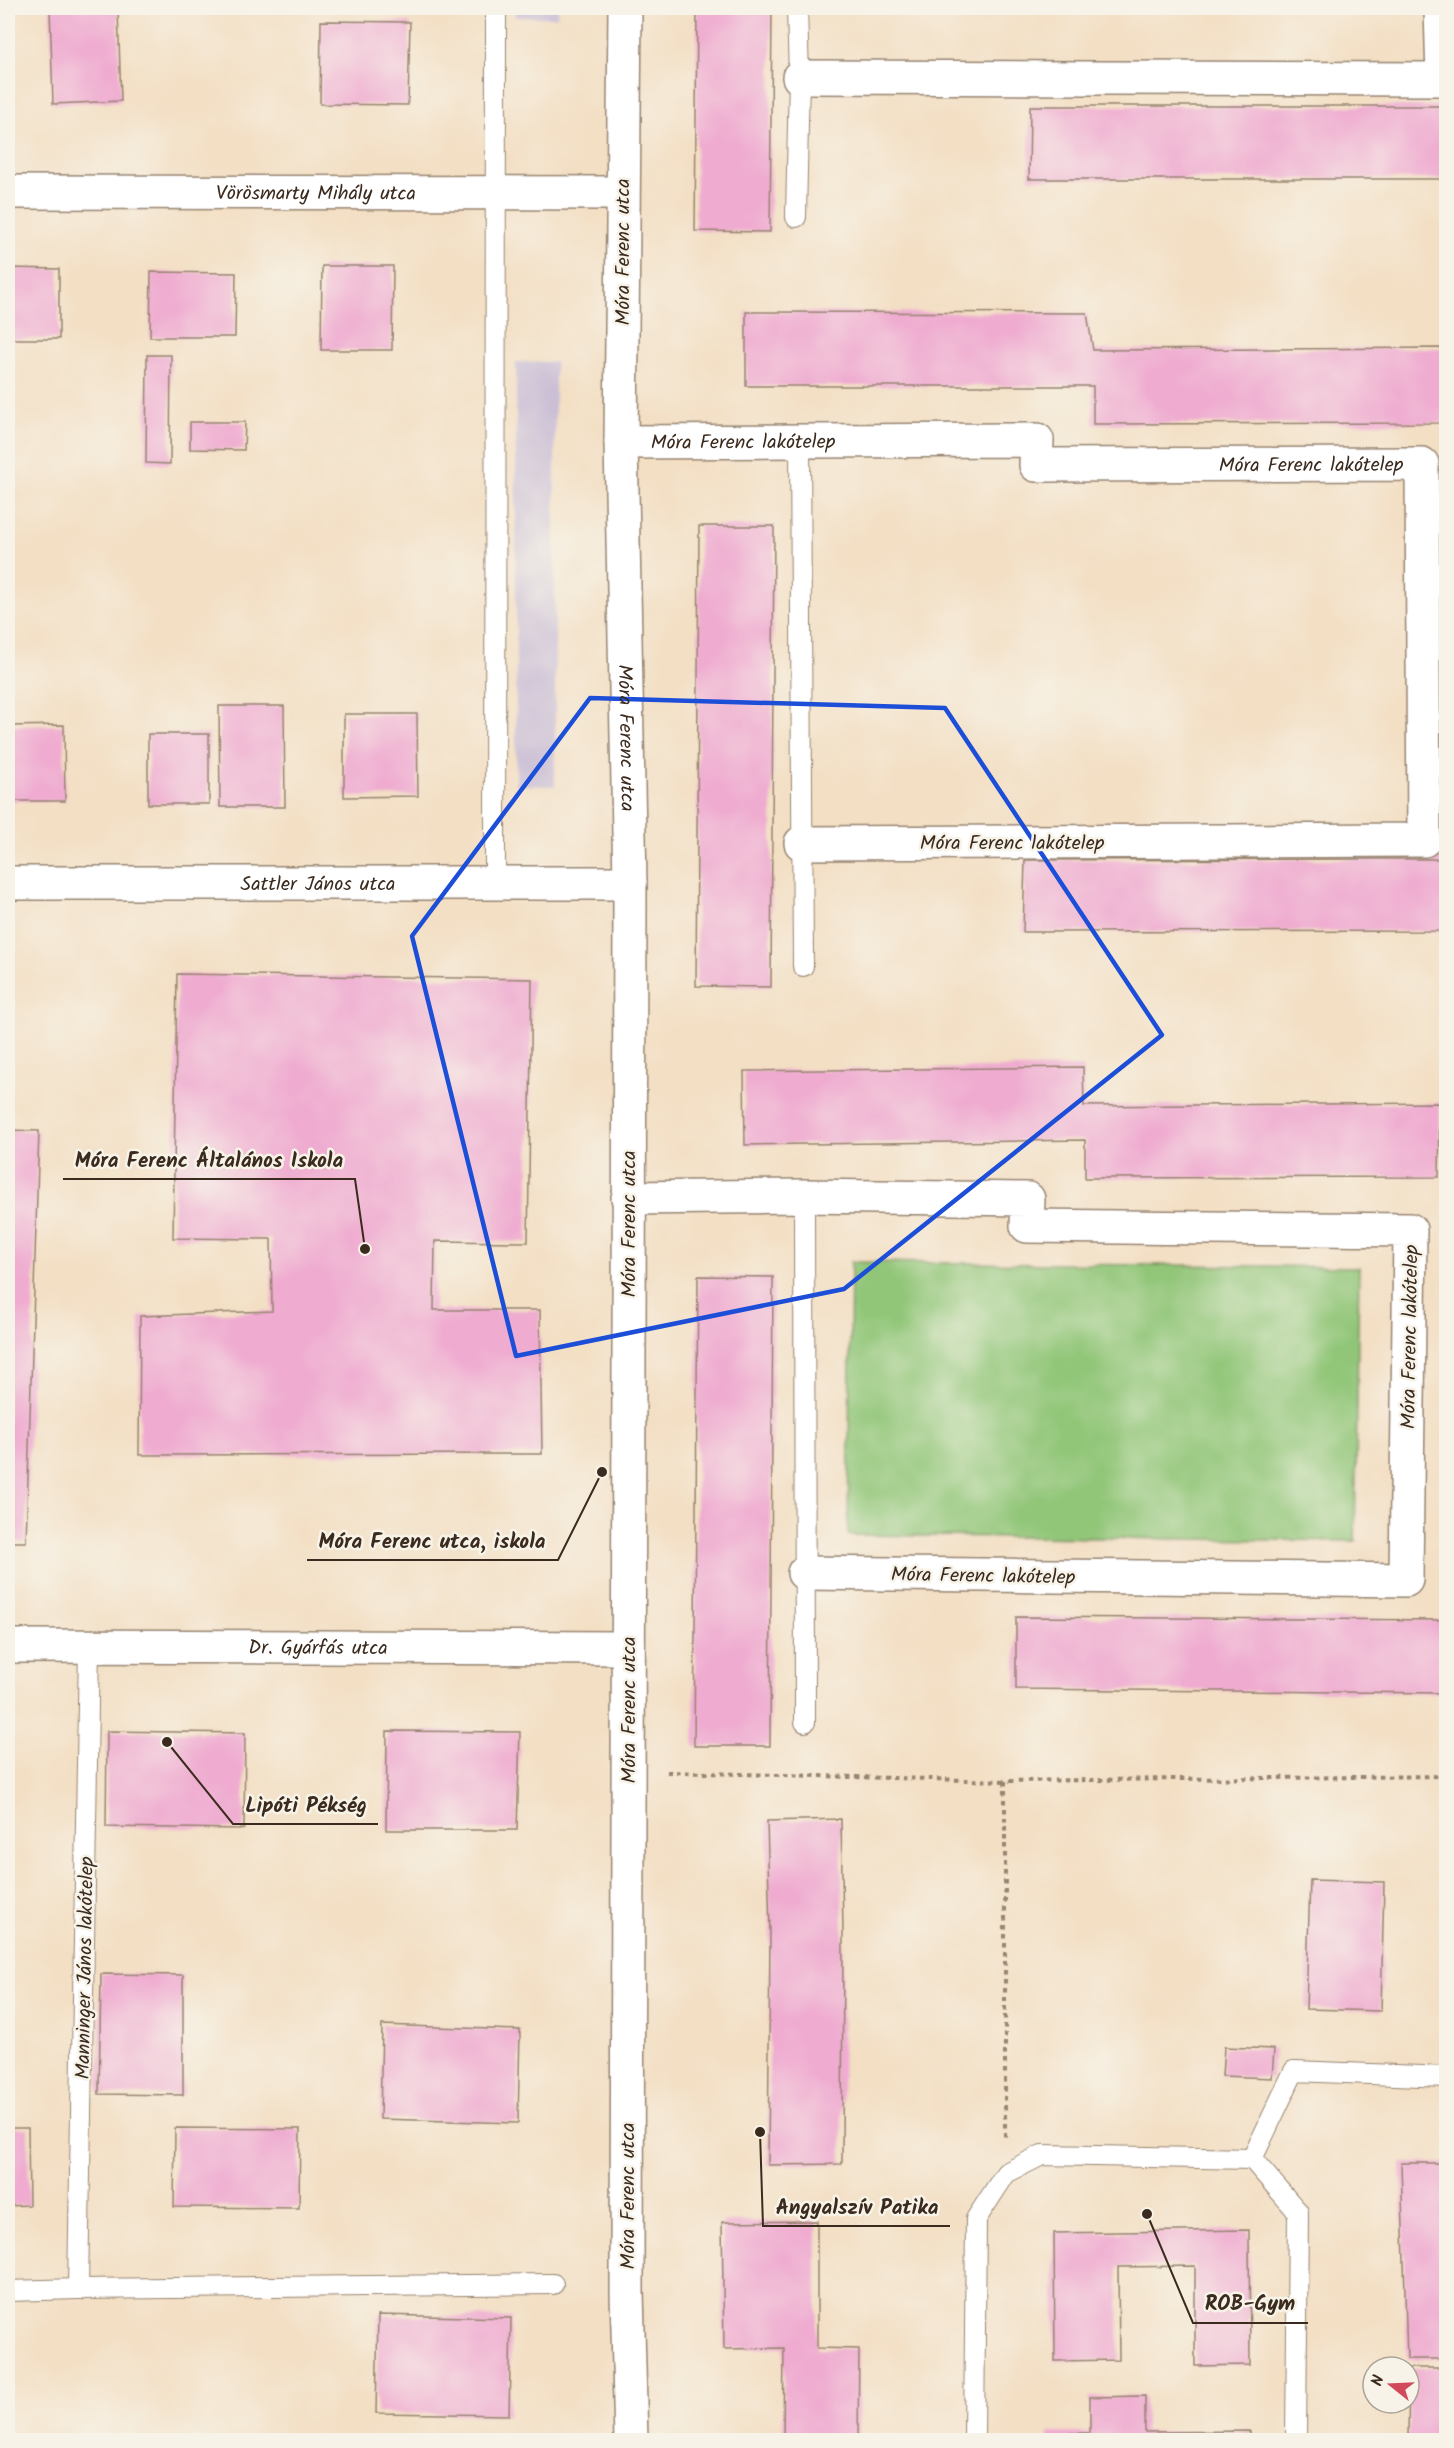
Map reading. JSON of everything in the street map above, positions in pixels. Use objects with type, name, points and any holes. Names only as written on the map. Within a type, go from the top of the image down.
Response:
[{"type":"street","name":"Móra Ferenc utca","points":[[625,8],[621,442],[630,884],[627,2292],[631,2440]]},
{"type":"street","points":[[799,76],[1443,79],[1441,8]]},
{"type":"street","name":"Vörösmarty Mihály utca","points":[[8,192],[622,193]]},
{"type":"street","name":"Móra Ferenc lakótelep","points":[[621,442],[1037,440],[1036,465],[1422,464],[1424,840],[801,843]]},
{"type":"street","name":"Sattler János utca","points":[[8,883],[630,884]]},
{"type":"street","name":"Móra Ferenc lakótelep","points":[[628,1198],[804,1196],[1028,1199],[1028,1226],[1410,1230],[1406,1580],[804,1573]]},
{"type":"street","name":"Dr. Gyárfás utca","points":[[8,1646],[628,1648]]},
{"type":"lane","points":[[495,883],[496,8]]},
{"type":"lane","points":[[796,217],[799,76],[797,8]]},
{"type":"lane","points":[[800,441],[803,966]]},
{"type":"lane","points":[[804,1196],[805,1722]]},
{"type":"lane","name":"Manninger János lakótelep","points":[[78,2289],[89,1647]]},
{"type":"lane","points":[[1251,2159],[1294,2071],[1446,2077]]},
{"type":"lane","points":[[974,2440],[976,2219],[1006,2173],[1042,2155],[1251,2159],[1298,2211],[1296,2440]]},
{"type":"lane","points":[[8,2291],[553,2284]]},
{"type":"path","points":[[627,1772],[1005,1781],[1446,1776]]},
{"type":"path","points":[[1005,1781],[1006,2173]]},
{"type":"highlighted area","points":[[590,698],[945,708],[1162,1035],[844,1289],[516,1356],[412,936]]},
{"type":"shaded area","points":[[515,8],[558,8],[557,17],[515,17]]},
{"type":"shaded area","points":[[516,362],[555,362],[555,786],[516,785]]},
{"type":"green space","points":[[851,1262],[1359,1267],[1355,1541],[848,1535]]},
{"type":"building","points":[[50,8],[118,8],[121,101],[53,104]]},
{"type":"building","points":[[697,8],[772,8],[770,232],[695,231]]},
{"type":"building","points":[[321,21],[410,22],[408,105],[320,104]]},
{"type":"building","points":[[1030,106],[1446,106],[1446,179],[1029,179]]},
{"type":"building","points":[[322,266],[393,266],[392,350],[321,350]]},
{"type":"building","points":[[8,268],[59,269],[59,339],[8,339]]},
{"type":"building","points":[[151,272],[236,273],[235,337],[150,337]]},
{"type":"building","points":[[746,312],[1087,313],[1093,350],[1443,348],[1443,423],[1093,424],[1093,386],[746,386]]},
{"type":"building","points":[[147,355],[171,355],[170,464],[146,463]]},
{"type":"building","points":[[190,422],[245,422],[244,450],[190,449]]},
{"type":"building","points":[[699,526],[774,526],[771,987],[696,986]]},
{"type":"building","points":[[219,706],[284,706],[285,807],[220,807]]},
{"type":"building","points":[[344,714],[417,714],[418,796],[344,797]]},
{"type":"building","points":[[64,725],[65,801],[8,801],[8,726]]},
{"type":"building","points":[[148,734],[209,734],[209,804],[148,804]]},
{"type":"building","points":[[1446,859],[1446,931],[1023,932],[1025,860]]},
{"type":"building","points":[[177,974],[532,979],[528,1242],[435,1241],[434,1310],[540,1310],[542,1454],[139,1455],[140,1316],[272,1311],[271,1239],[173,1238]]},
{"type":"building","points":[[1083,1067],[1084,1106],[1440,1103],[1439,1177],[1085,1178],[1085,1140],[745,1145],[744,1071]]},
{"type":"building","points":[[8,1130],[39,1131],[26,1542],[8,1542]]},
{"type":"building","points":[[698,1276],[773,1277],[770,1746],[694,1746]]},
{"type":"building","points":[[1016,1617],[1446,1620],[1446,1693],[1016,1689]]},
{"type":"building","points":[[107,1731],[245,1733],[244,1829],[106,1827]]},
{"type":"building","points":[[387,1731],[520,1732],[517,1830],[386,1830]]},
{"type":"building","points":[[841,1819],[842,2164],[768,2165],[770,1933],[767,1821]]},
{"type":"building","points":[[1310,1880],[1384,1882],[1381,2011],[1306,2009]]},
{"type":"building","points":[[101,1974],[183,1975],[183,2095],[99,2094]]},
{"type":"building","points":[[382,2025],[520,2030],[518,2123],[380,2119]]},
{"type":"building","points":[[1224,2047],[1274,2049],[1272,2078],[1222,2076]]},
{"type":"building","points":[[8,2128],[28,2128],[29,2205],[8,2206]]},
{"type":"building","points":[[175,2128],[300,2129],[299,2208],[174,2207]]},
{"type":"building","points":[[1401,2163],[1446,2163],[1446,2359],[1421,2359],[1421,2355],[1407,2355]]},
{"type":"building","points":[[817,2221],[817,2348],[859,2349],[858,2440],[783,2440],[784,2348],[724,2349],[722,2222]]},
{"type":"building","points":[[1249,2230],[1250,2365],[1195,2366],[1195,2266],[1118,2267],[1119,2360],[1055,2361],[1054,2233]]},
{"type":"building","points":[[378,2315],[511,2318],[509,2415],[376,2413]]},
{"type":"building","points":[[1421,2368],[1446,2368],[1446,2440],[1408,2440],[1408,2415],[1421,2415]]},
{"type":"building","points":[[1145,2396],[1145,2432],[1250,2431],[1250,2440],[1048,2440],[1048,2433],[1090,2433],[1090,2397]]},
{"type":"place","name":"Móra Ferenc Általános Iskola","points":[[365,1249]]},
{"type":"place","name":"Móra Ferenc utca, iskola","points":[[602,1472]]},
{"type":"place","name":"Lipóti Pékség","points":[[167,1742]]},
{"type":"place","name":"Angyalszív Patika","points":[[760,2132]]},
{"type":"place","name":"ROB-Gym","points":[[1147,2214]]}]
